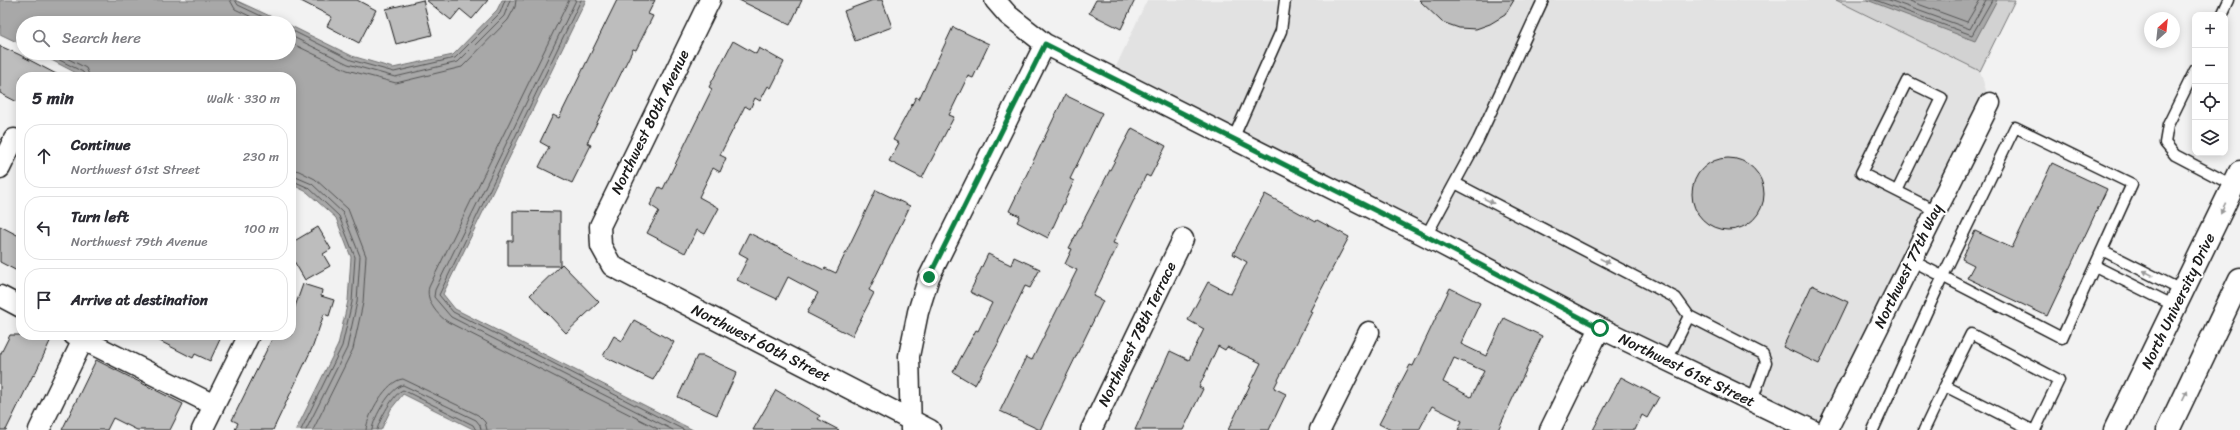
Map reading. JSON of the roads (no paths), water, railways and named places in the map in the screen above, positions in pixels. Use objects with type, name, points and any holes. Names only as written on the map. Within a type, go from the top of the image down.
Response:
[{"type":"main road","name":"North University Drive","points":[[2115,430],[2237,179]]},
{"type":"main road","points":[[2169,430],[2240,279]]},
{"type":"street","name":"Northwest 80th Avenue","points":[[601,246],[600,226],[710,0]]},
{"type":"street","name":"Northwest 61st Street","points":[[995,0],[1008,15],[1045,44],[1426,236],[1600,328],[1812,430]]},
{"type":"street","points":[[911,425],[909,356],[918,312],[929,277],[1045,44]]},
{"type":"street","name":"Northwest 77th Way","points":[[1827,430],[1990,103]]},
{"type":"street","points":[[0,168],[12,138]]},
{"type":"street","name":"Northwest 78th Terrace","points":[[1091,430],[1184,239]]},
{"type":"street","name":"Northwest 60th Street","points":[[601,246],[612,266],[911,425],[930,430]]},
{"type":"street","points":[[0,296],[16,304]]},
{"type":"street","points":[[1550,430],[1600,328]]},
{"type":"street","points":[[1320,430],[1369,332]]},
{"type":"street","points":[[39,430],[78,340]]},
{"type":"street","points":[[85,340],[214,405]]},
{"type":"street","points":[[202,430],[246,340]]},
{"type":"lane","points":[[1234,139],[1281,31],[1285,0]]},
{"type":"lane","points":[[1426,236],[1508,79],[1543,0]]},
{"type":"lane","points":[[2223,12],[2229,0]]},
{"type":"lane","points":[[2192,76],[2168,125],[2165,144],[2174,155],[2237,179]]},
{"type":"lane","points":[[1897,191],[1942,98],[1907,81],[1861,173],[1936,211]]},
{"type":"lane","points":[[1873,430],[1943,276],[2016,127],[2132,184],[2062,338],[1943,276],[1911,260]]},
{"type":"lane","points":[[1455,183],[1676,298],[1689,316],[1763,354],[1766,362],[1752,401]]},
{"type":"lane","points":[[2102,250],[2179,298]]},
{"type":"lane","points":[[2095,266],[2179,298]]},
{"type":"lane","points":[[1667,360],[1689,316]]},
{"type":"lane","points":[[1924,430],[1944,386],[1971,334],[2059,380],[2035,430]]},
{"type":"lane","points":[[1944,386],[2032,430]]},
{"type":"water","points":[[0,0],[235,0],[270,16],[16,16],[16,42],[0,34]]},
{"type":"water","points":[[502,0],[586,0],[443,294],[455,309],[693,430],[475,430],[403,394],[391,409],[381,430],[296,430],[338,345],[348,301],[351,257],[336,218],[307,192],[296,186],[296,72],[74,72],[51,60],[296,60],[296,28],[352,56],[393,68],[453,55],[497,10]]},
{"type":"water","points":[[1867,0],[1997,0],[1975,41]]}]
